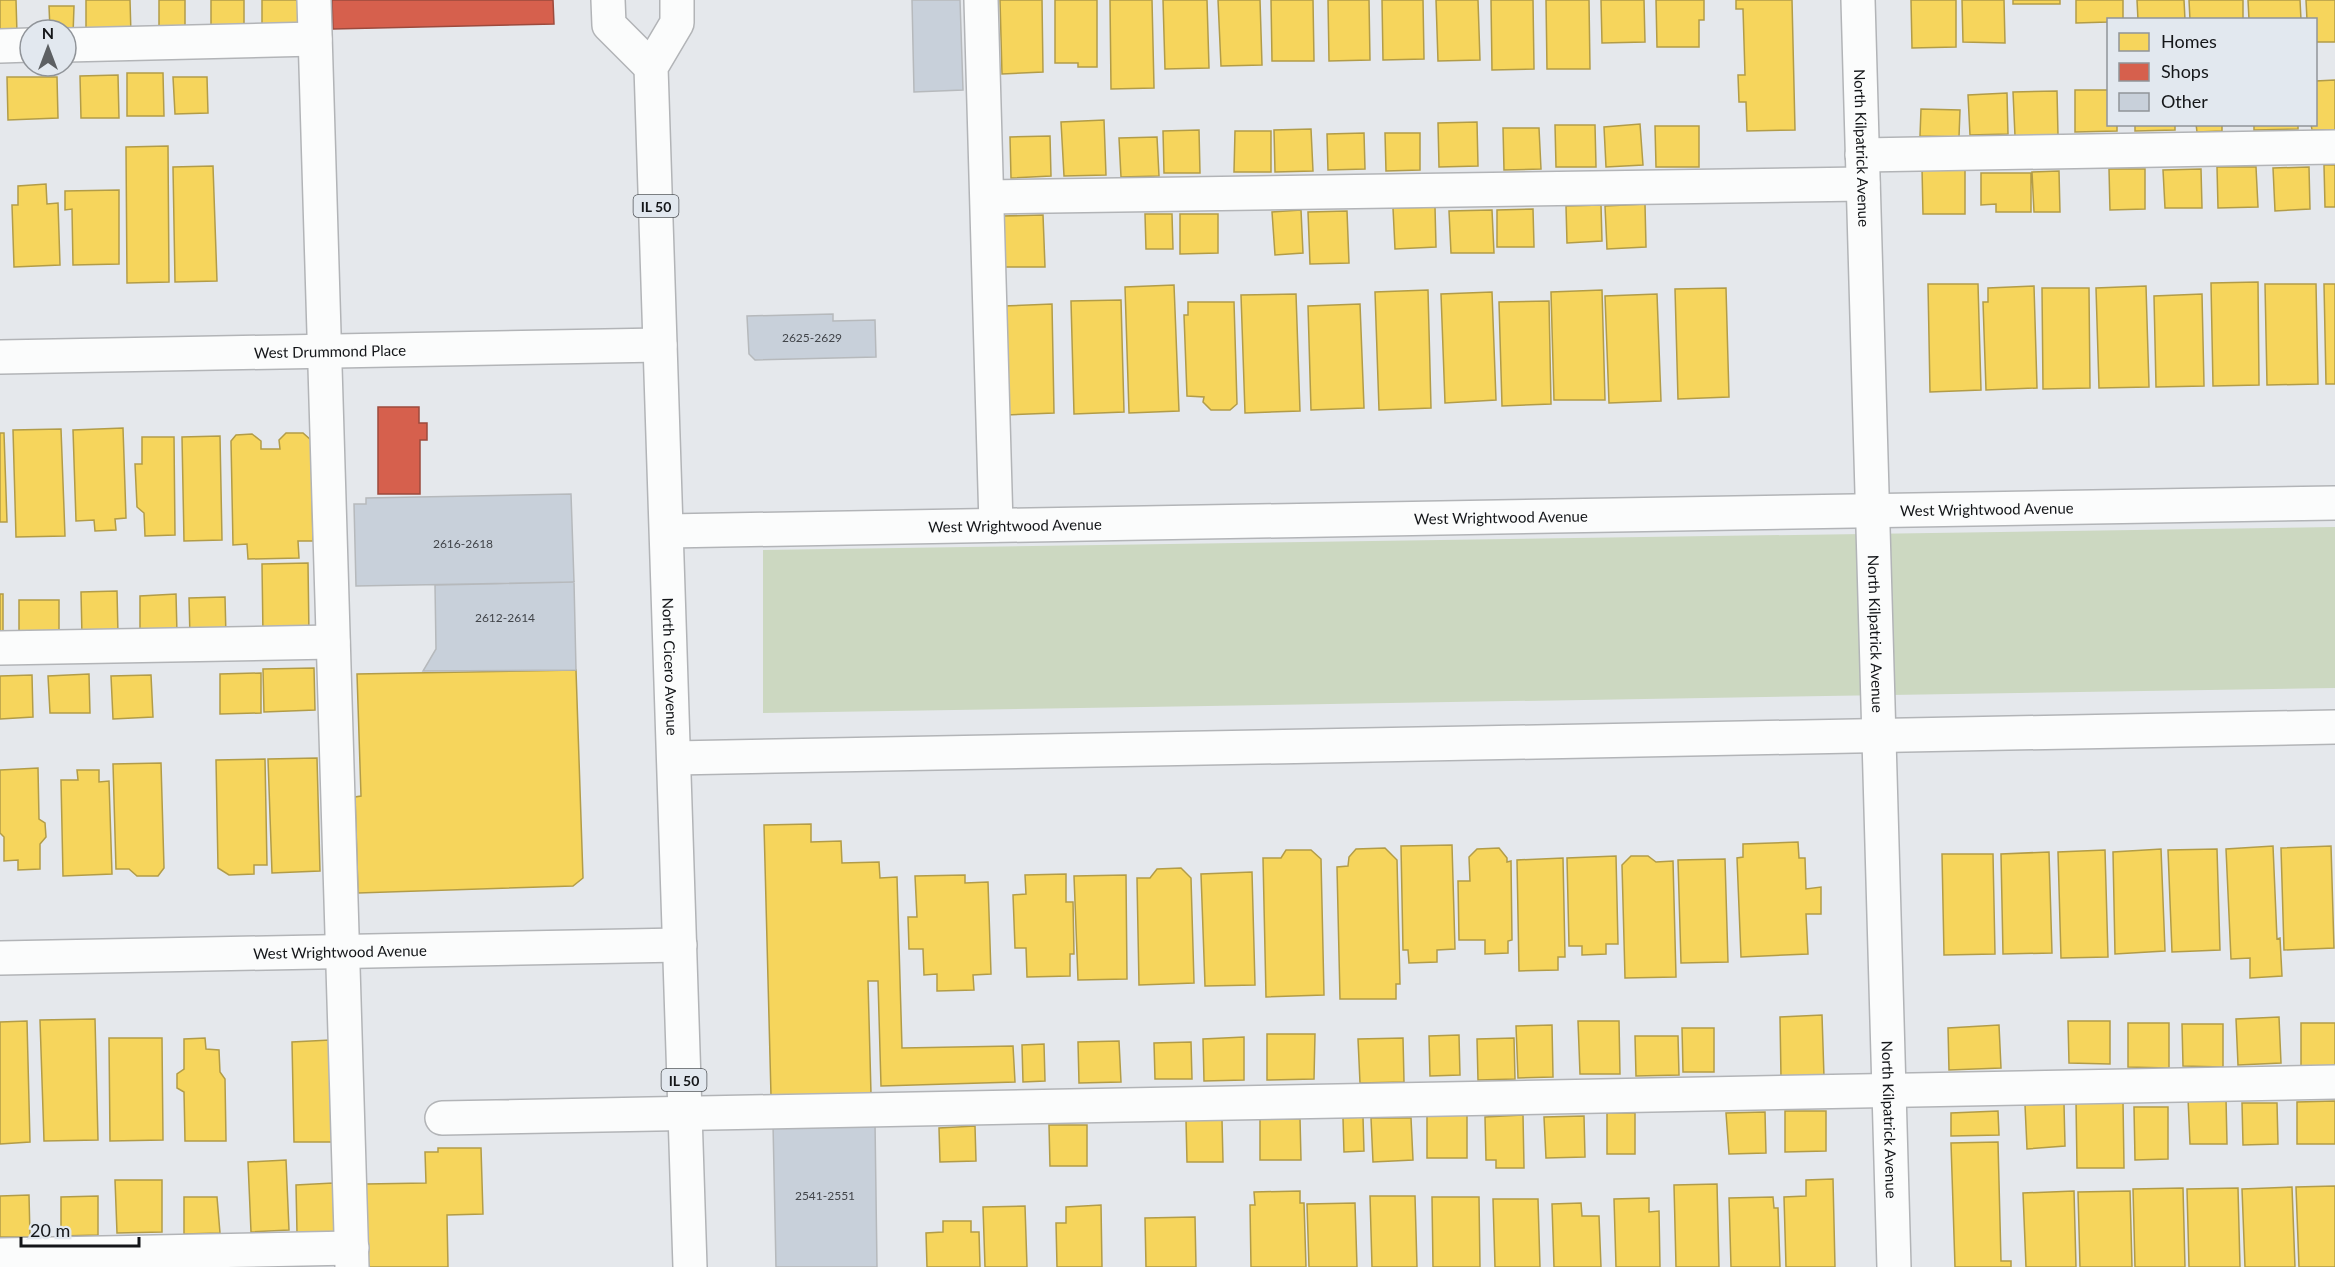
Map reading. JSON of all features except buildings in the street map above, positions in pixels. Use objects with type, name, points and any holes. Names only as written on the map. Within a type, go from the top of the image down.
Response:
[{"type":"street","points":[[0,1255],[352,1257],[314,0]]},
{"type":"street","points":[[608,0],[609,25],[651,67],[677,23],[677,0]]},
{"type":"street","points":[[981,0],[996,525]]},
{"type":"street","name":"North Kilpatrick Avenue","points":[[1858,0],[1894,1267]]},
{"type":"street","points":[[78,45],[315,39]]},
{"type":"street","points":[[0,46],[18,45]]},
{"type":"street","name":"North Cicero Avenue","points":[[651,67],[690,1267]]},
{"type":"street","points":[[988,197],[1863,170],[2335,147]]},
{"type":"street","name":"West Drummond Place","points":[[0,357],[660,345]]},
{"type":"street","name":"West Wrightwood Avenue","points":[[667,531],[2335,503]]},
{"type":"street","points":[[0,648],[333,642]]},
{"type":"street","points":[[674,758],[2335,727]]},
{"type":"street","name":"West Wrightwood Avenue","points":[[0,958],[680,945]]},
{"type":"street","points":[[442,1118],[2335,1082]]},
{"type":"green space","points":[[2335,527],[2335,688],[763,713],[763,550]]}]
